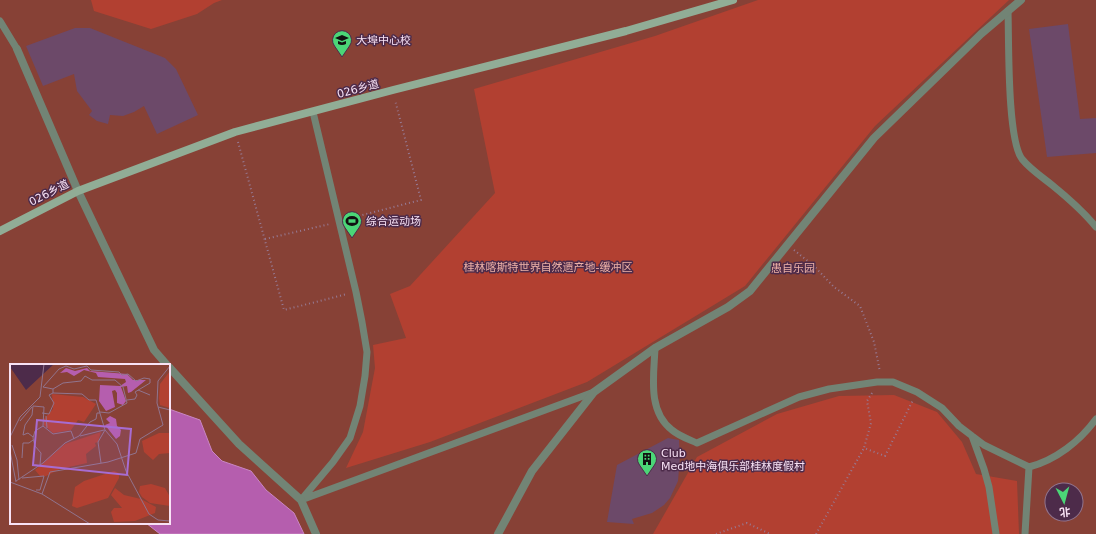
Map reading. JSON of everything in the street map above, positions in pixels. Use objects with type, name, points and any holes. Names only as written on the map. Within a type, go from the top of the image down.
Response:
[{"type":"street","name":"026乡道","points":[[0,231],[78,191],[235,132],[626,31],[733,0]]},
{"type":"street","points":[[498,534],[532,471],[594,392],[655,348],[728,307],[750,291],[874,138],[982,34],[1021,0]]},
{"type":"street","points":[[17,49],[78,191],[154,350],[166,364]]},
{"type":"street","points":[[170,368],[239,444],[301,500],[316,534]]},
{"type":"lane","points":[[1008,11],[1010,98],[1017,149],[1022,159],[1028,166],[1069,198],[1096,227]]},
{"type":"lane","points":[[0,21],[17,49]]},
{"type":"lane","points":[[301,500],[333,462],[350,438],[360,406],[367,352],[356,292],[313,112]]},
{"type":"lane","points":[[655,348],[653,389],[656,406],[660,417],[670,430],[697,443],[799,396],[829,389],[877,382],[893,382],[917,392],[942,408],[959,426],[984,445],[1029,467],[1041,464],[1055,457],[1080,437],[1096,419]]},
{"type":"lane","points":[[301,500],[594,392]]},
{"type":"lane","points":[[972,436],[989,487],[996,534]]},
{"type":"lane","points":[[1025,534],[1029,467]]},
{"type":"path","points":[[265,239],[339,222],[421,200],[393,90]]},
{"type":"path","points":[[235,132],[284,310],[356,292]]},
{"type":"path","points":[[787,245],[814,266],[834,287],[860,306],[874,342],[880,371],[876,388],[867,401],[872,423],[864,448],[816,534]]},
{"type":"path","points":[[864,448],[884,456],[917,392]]},
{"type":"path","points":[[716,534],[747,523],[770,534]]},
{"type":"green space","name":"愚自乐园","points":[[0,0],[1096,0],[1096,534],[0,534]]},
{"type":"green space","points":[[91,0],[222,0],[214,3],[197,14],[151,29],[94,11]]},
{"type":"green space","name":"桂林喀斯特世界自然遗产地-缓冲区","points":[[758,0],[1009,0],[875,126],[745,286],[587,382],[430,442],[346,468],[363,432],[375,368],[373,345],[406,338],[390,294],[410,286],[495,193],[474,89],[655,36]]},
{"type":"green space","points":[[894,395],[937,412],[962,442],[976,474],[1017,481],[1019,534],[653,534],[697,457],[777,414],[839,396]]},
{"type":"shaded area","points":[[170,409],[200,420],[212,451],[222,461],[251,471],[266,490],[294,513],[304,534],[160,534],[147,524],[170,524]]},
{"type":"building","points":[[1068,24],[1080,119],[1096,118],[1096,153],[1047,157],[1029,29]]},
{"type":"building","points":[[75,28],[90,28],[165,58],[176,69],[198,115],[157,134],[144,106],[123,116],[110,115],[108,124],[97,121],[89,115],[92,111],[77,91],[74,74],[43,86],[26,46]]},
{"type":"building","name":"Club Med地中海俱乐部桂林度假村","points":[[668,438],[679,440],[680,457],[678,481],[670,498],[664,505],[652,513],[632,519],[634,524],[607,522],[617,465]]},
{"type":"place","name":"大埠中心校","points":[[342,57]]},
{"type":"place","name":"综合运动场","points":[[352,238]]},
{"type":"place","name":"Club Med地中海俱乐部桂林度假村","points":[[647,476]]}]
